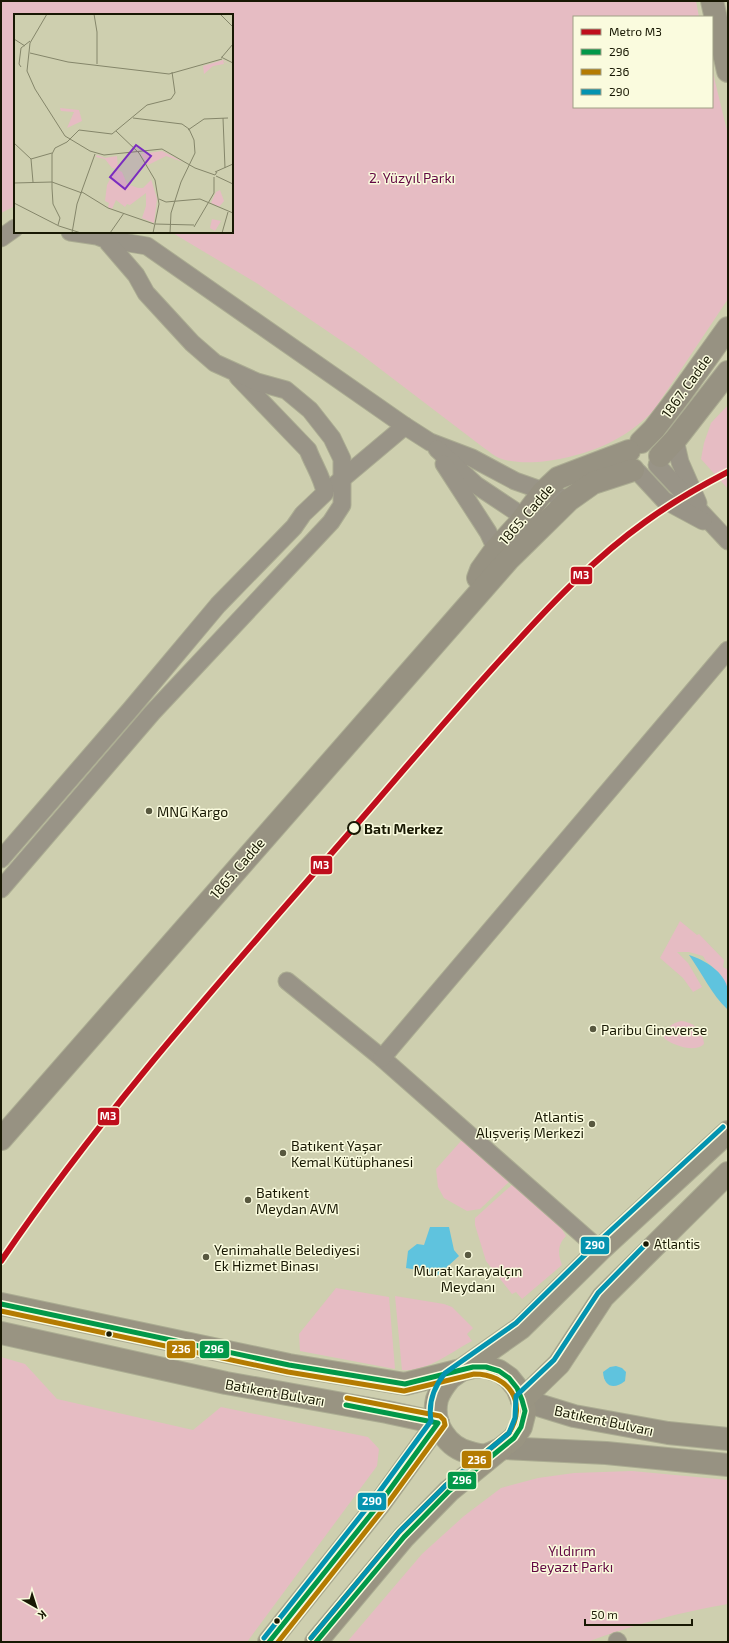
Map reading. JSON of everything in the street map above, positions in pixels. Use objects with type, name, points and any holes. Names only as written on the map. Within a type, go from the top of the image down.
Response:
[{"type":"main road","points":[[269,1642],[380,1503],[438,1423],[436,1411],[437,1399],[446,1382],[521,1328],[600,1250],[728,1132]]},
{"type":"main road","points":[[316,1642],[404,1537],[450,1491],[504,1448],[514,1438],[521,1427],[525,1411],[522,1400],[559,1364],[603,1297],[728,1173]]},
{"type":"main road","name":"Batıkent Bulvarı","points":[[1,1304],[289,1365],[405,1384],[473,1367],[486,1367],[498,1371],[509,1378],[517,1388],[522,1400]]},
{"type":"main road","name":"Batıkent Bulvarı","points":[[1,1333],[226,1383],[388,1412],[438,1423],[444,1436],[453,1445],[464,1452],[485,1455],[504,1448]]},
{"type":"street","points":[[712,1],[728,71]]},
{"type":"street","points":[[1,238],[14,229]]},
{"type":"street","points":[[76,233],[147,246],[430,442],[476,485],[531,523]]},
{"type":"street","points":[[1,889],[152,713],[311,542],[332,522],[342,505],[342,459],[332,438],[310,410],[286,390],[264,384],[235,373],[215,363],[192,343],[146,293],[136,275],[105,239]]},
{"type":"street","name":"1867. Cadde","points":[[643,459],[654,429],[728,328]]},
{"type":"street","name":"1867. Cadde","points":[[643,459],[675,440],[728,372]]},
{"type":"street","points":[[235,373],[308,450],[313,464],[324,484],[325,493]]},
{"type":"street","points":[[1,859],[130,710],[218,605],[294,527],[312,505],[405,426]]},
{"type":"street","points":[[675,440],[680,462],[696,500],[715,527],[728,541]]},
{"type":"street","points":[[430,442],[472,458],[515,481],[568,500]]},
{"type":"street","points":[[430,442],[488,532],[496,549]]},
{"type":"street","points":[[643,459],[664,500],[715,527]]},
{"type":"street","name":"1865. Cadde","points":[[1,1139],[474,597],[508,560],[531,523],[543,492],[558,478],[643,459]]},
{"type":"street","name":"1865. Cadde","points":[[474,597],[480,570],[496,549],[531,523],[593,483],[643,459]]},
{"type":"street","points":[[382,1058],[728,650]]},
{"type":"street","points":[[287,981],[382,1058],[600,1250]]},
{"type":"street","name":"Batıkent Bulvarı","points":[[522,1400],[574,1416],[668,1433],[728,1439]]},
{"type":"street","name":"Batıkent Bulvarı","points":[[504,1448],[606,1453],[728,1465]]},
{"type":"green space","name":"2. Yüzyıl Parkı","points":[[1,1],[696,1],[699,16],[573,16],[573,108],[713,108],[713,73],[728,135],[728,299],[654,410],[632,429],[596,449],[554,460],[525,462],[511,461],[495,456],[358,352],[258,284],[173,233],[233,233],[233,14],[14,14],[14,206],[1,213]]},
{"type":"green space","points":[[728,405],[728,489],[701,459],[704,443],[711,423]]},
{"type":"green space","points":[[680,921],[697,935],[699,934],[724,960],[723,967],[728,970],[728,990],[716,970],[706,961],[703,956],[689,952],[677,952],[688,963],[702,987],[693,992],[683,978],[660,958]]},
{"type":"green space","points":[[681,1021],[690,1023],[697,1028],[702,1035],[704,1044],[696,1048],[685,1048],[665,1039],[663,1036],[668,1028]]},
{"type":"green space","points":[[466,1140],[511,1180],[480,1209],[467,1211],[444,1198],[438,1187],[436,1169],[461,1141]]},
{"type":"green space","points":[[514,1183],[556,1220],[566,1236],[561,1243],[559,1250],[562,1265],[522,1299],[516,1292],[512,1294],[486,1261],[475,1225],[475,1218]]},
{"type":"green space","points":[[336,1288],[389,1297],[395,1369],[300,1351],[299,1334]]},
{"type":"green space","points":[[395,1296],[444,1304],[452,1307],[473,1328],[467,1334],[472,1341],[430,1365],[411,1370],[402,1370]]},
{"type":"green space","points":[[1,1357],[25,1364],[57,1399],[193,1430],[221,1407],[368,1437],[379,1449],[377,1466],[247,1642],[1,1642]]},
{"type":"green space","name":"Yıldırım Beyazıt Parkı","points":[[632,1471],[728,1480],[728,1604],[657,1620],[587,1642],[347,1642],[422,1554],[464,1516],[501,1488],[538,1478],[574,1473]]},
{"type":"water","points":[[689,955],[701,960],[719,972],[728,990],[728,1010],[712,990]]},
{"type":"water","points":[[430,1227],[449,1227],[454,1250],[459,1256],[436,1277],[429,1272],[406,1268],[408,1251],[417,1244],[424,1245]]},
{"type":"water","points":[[616,1366],[622,1368],[626,1372],[625,1381],[617,1386],[610,1386],[605,1381],[603,1372],[610,1367]]},
{"type":"metro line","name":"M3","points":[[1,1261],[84,1147],[173,1037],[454,711],[529,629],[576,580],[609,550],[655,515],[696,489],[728,472]]},
{"type":"transit line","name":"290","points":[[264,1638],[374,1499],[431,1421],[430,1408],[432,1396],[437,1384],[445,1373],[516,1323],[595,1245],[723,1127]]},
{"type":"transit line","name":"290","points":[[311,1638],[399,1532],[445,1486],[509,1433],[515,1418],[516,1396],[554,1360],[598,1293],[646,1244]]},
{"type":"transit line","name":"296","points":[[1,1304],[289,1365],[405,1384],[473,1367],[486,1367],[499,1371],[509,1378],[517,1388],[525,1411],[521,1427],[514,1438],[449,1491],[404,1537],[316,1642]]},
{"type":"transit line","name":"236","points":[[1,1311],[288,1372],[404,1391],[474,1374],[486,1375],[497,1379],[512,1392],[516,1401],[516,1411],[514,1422],[509,1433],[445,1486],[399,1532],[311,1638]]},
{"type":"transit line","name":"236","points":[[278,1642],[385,1507],[445,1425],[444,1420],[440,1416],[347,1398]]},
{"type":"transit line","name":"296","points":[[269,1642],[380,1503],[438,1423],[346,1405]]},
{"type":"place","name":"MNG Kargo","points":[[149,811]]},
{"type":"place","name":"Batı Merkez","points":[[354,828]]},
{"type":"place","name":"Paribu Cineverse","points":[[593,1029]]},
{"type":"place","name":"Atlantis Alışveriş Merkezi","points":[[592,1124]]},
{"type":"place","name":"Batıkent Yaşar Kemal Kütüphanesi","points":[[283,1153]]},
{"type":"place","name":"Batıkent Meydan AVM","points":[[248,1200]]},
{"type":"place","name":"Atlantis","points":[[646,1244]]},
{"type":"place","name":"Murat Karayalçın Meydanı","points":[[468,1255]]},
{"type":"place","name":"Yenimahalle Belediyesi Ek Hizmet Binası","points":[[206,1257]]}]
